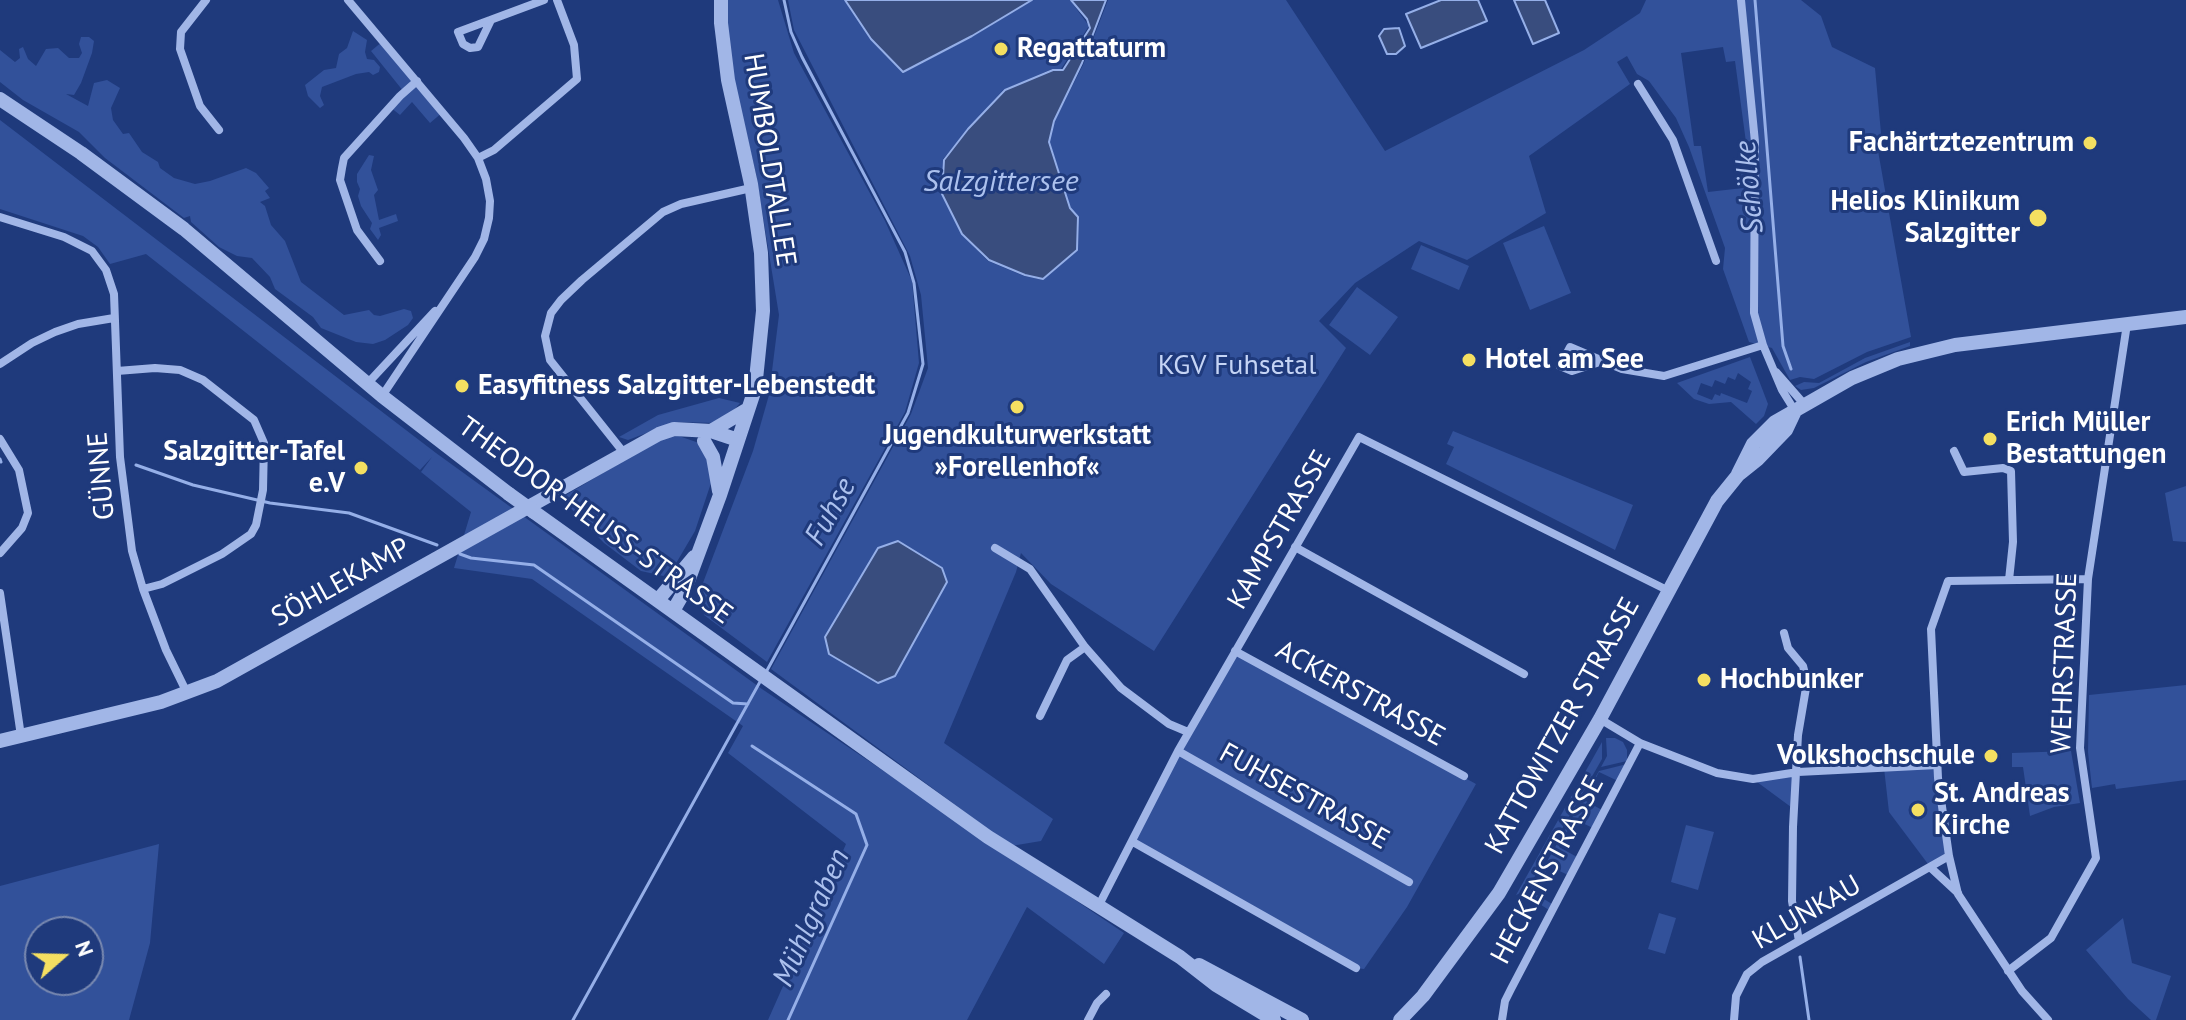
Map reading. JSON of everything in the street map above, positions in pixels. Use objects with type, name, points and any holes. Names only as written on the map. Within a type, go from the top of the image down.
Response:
[{"type":"street","points":[[206,0],[181,32],[180,49],[200,106],[219,130]]},
{"type":"street","points":[[348,0],[462,134],[478,158],[490,201],[489,218],[475,257],[382,396]]},
{"type":"street","points":[[491,20],[544,0]]},
{"type":"street","points":[[478,158],[494,150],[577,79],[574,45],[557,0]]},
{"type":"street","name":"HUMBOLDTALLEE","points":[[673,611],[684,592],[720,495],[755,389],[763,311],[761,253],[728,80],[721,0]]},
{"type":"street","points":[[1741,0],[1755,142],[1754,313],[1775,372],[1800,408]]},
{"type":"street","points":[[380,261],[357,230],[340,180],[344,158],[417,81]]},
{"type":"street","points":[[1638,84],[1673,140],[1716,261]]},
{"type":"street","name":"THEODOR-HEUSS-STRASSE","points":[[0,99],[81,153],[184,229],[367,384],[509,494],[988,837],[1180,957]]},
{"type":"street","points":[[624,453],[550,360],[545,336],[551,313],[582,280],[663,212],[681,204],[751,188]]},
{"type":"street","name":"GÜNNE","points":[[0,217],[64,237],[92,251],[106,270],[114,294],[120,457],[132,551],[166,650],[187,693]]},
{"type":"street","points":[[367,384],[444,302]]},
{"type":"street","name":"KATTOWITZER STRASSE","points":[[2170,317],[2186,306]]},
{"type":"street","name":"KATTOWITZER STRASSE","points":[[1400,1020],[1423,996],[1499,893],[1600,719],[1717,501],[1738,475],[1753,444],[1775,422],[1871,369],[1921,352],[2186,317]]},
{"type":"street","points":[[0,364],[55,332],[78,324],[114,318]]},
{"type":"street","name":"WEHRSTRASSE","points":[[2008,971],[2051,938],[2096,858],[2080,748],[2088,579],[2127,324]]},
{"type":"street","points":[[1603,361],[1572,371],[1560,366],[1570,347],[1622,369],[1664,376],[1763,345]]},
{"type":"street","points":[[117,371],[180,370],[203,380],[254,420],[264,443],[263,490],[251,534],[222,554],[162,584],[143,589]]},
{"type":"street","points":[[720,495],[708,436],[748,409]]},
{"type":"street","name":"SÖHLEKAMP","points":[[0,741],[134,709],[217,681],[659,434],[674,429],[690,430],[736,447]]},
{"type":"street","name":"KAMPSTRASSE","points":[[1099,905],[1188,732],[1359,437],[1667,590]]},
{"type":"street","points":[[0,439],[19,470],[28,513],[22,528],[0,553]]},
{"type":"street","points":[[1954,451],[1964,472],[2003,468],[2011,471],[2013,542],[2009,580]]},
{"type":"street","points":[[1295,547],[1524,674]]},
{"type":"street","points":[[995,548],[1030,569],[1085,647],[1121,688],[1169,724],[1188,732]]},
{"type":"street","name":"HUMBOLDTALLEE","points":[[658,600],[695,557]]},
{"type":"street","points":[[1958,894],[1949,856],[1937,765],[1931,629],[1948,581],[2088,579]]},
{"type":"street","points":[[0,593],[21,736]]},
{"type":"street","points":[[1784,633],[1788,648],[1803,666],[1807,682],[1798,735],[1792,901],[1799,941]]},
{"type":"street","points":[[1040,716],[1067,660],[1085,647]]},
{"type":"street","name":"ACKERSTRASSE","points":[[1235,651],[1464,776]]},
{"type":"street","points":[[1600,719],[1640,743],[1717,773],[1753,779],[1798,772],[1937,765]]},
{"type":"street","name":"HECKENSTRASSE","points":[[1502,1020],[1505,1001],[1640,743]]},
{"type":"street","name":"FUHSESTRASSE","points":[[1178,751],[1409,882]]},
{"type":"street","points":[[1133,842],[1356,968]]},
{"type":"street","name":"KLUNKAU","points":[[1734,1020],[1736,996],[1747,974],[1949,856]]},
{"type":"street","points":[[1931,868],[1958,894],[2008,971],[2048,1020]]},
{"type":"street","points":[[1180,957],[1216,985],[1274,1020]]},
{"type":"street","points":[[1180,957],[1209,969],[1302,1020]]},
{"type":"street","points":[[1088,1020],[1106,994]]},
{"type":"street","name":"KATTOWITZER STRASSE","points":[[1413,1020],[1423,996]]},
{"type":"green space","points":[[728,0],[778,0],[794,53],[885,221],[912,281],[919,363],[905,412],[767,662],[704,615],[698,596],[753,451],[769,395],[779,315],[756,174],[726,46]]},
{"type":"green space","name":"KGV Fuhsetal","points":[[788,0],[845,0],[871,39],[903,73],[1033,0],[1070,0],[1089,26],[1061,69],[1052,69],[1003,90],[943,159],[941,194],[962,235],[988,261],[1024,276],[1043,280],[1078,250],[1079,217],[1070,207],[1049,140],[1108,0],[1286,0],[1385,151],[1584,50],[1640,13],[1646,0],[1801,0],[1821,16],[1832,47],[1875,68],[1882,144],[1877,145],[1911,337],[1867,352],[1814,379],[1800,377],[1790,380],[1772,348],[1749,342],[1723,269],[1725,248],[1689,147],[1676,118],[1649,81],[1637,74],[1627,56],[1617,62],[1630,84],[1529,156],[1546,213],[1467,260],[1419,241],[1355,283],[1319,321],[1346,348],[1154,651],[1051,584],[1021,553],[1016,572],[944,743],[1053,819],[1041,841],[1011,846],[771,669],[911,414],[928,368],[921,295],[910,256],[794,30]],"holes":[[[1723,47],[1726,62],[1735,61],[1748,157],[1739,159],[1743,188],[1708,192],[1701,146],[1694,146],[1681,53]]]},
{"type":"green space","points":[[353,31],[367,40],[367,59],[374,60],[380,67],[379,72],[373,75],[369,72],[356,74],[322,87],[320,96],[324,105],[320,108],[308,96],[305,85],[324,70],[336,68],[339,54],[347,48]]},
{"type":"green space","points":[[81,37],[94,41],[92,53],[74,95],[66,94],[88,106],[94,83],[107,80],[120,88],[111,108],[113,120],[123,134],[129,133],[142,152],[174,178],[195,184],[246,168],[256,173],[269,188],[265,191],[270,198],[260,202],[265,206],[271,225],[285,241],[301,282],[344,315],[369,310],[380,316],[404,309],[411,311],[413,318],[408,325],[373,344],[356,342],[321,328],[313,317],[275,289],[270,277],[252,258],[237,256],[219,247],[191,222],[190,216],[184,218],[105,158],[79,132],[23,100],[0,82],[0,50],[15,62],[20,58],[19,49],[23,47],[28,59],[36,66],[46,49],[58,48],[69,58],[79,58],[82,53],[79,44]]},
{"type":"green space","points":[[383,41],[443,112],[430,123],[412,102],[400,115],[390,107],[404,92],[371,51]]},
{"type":"green space","points":[[0,120],[436,453],[762,689],[1124,933],[1104,964],[1027,907],[967,1020],[768,1020],[846,844],[728,753],[743,726],[532,579],[454,568],[471,512],[421,472],[432,457],[420,470],[146,254],[110,264],[98,247],[83,236],[0,209]]},
{"type":"green space","points":[[369,155],[374,156],[371,170],[378,190],[374,195],[379,220],[396,214],[398,221],[379,228],[381,235],[378,240],[370,229],[372,223],[358,196],[357,174]]},
{"type":"green space","points":[[1544,226],[1571,293],[1530,310],[1503,243]]},
{"type":"green space","points":[[1421,245],[1469,266],[1459,290],[1411,269]]},
{"type":"green space","points":[[1357,287],[1398,317],[1370,355],[1329,325]]},
{"type":"green space","points":[[1910,342],[1910,346],[1866,362],[1814,388],[1801,390],[1795,386],[1804,382],[1819,383],[1865,358]]},
{"type":"green space","points":[[1750,357],[1768,404],[1764,416],[1756,424],[1731,402],[1709,404],[1694,399],[1677,383]],"holes":[[[1738,373],[1751,382],[1748,389],[1752,391],[1747,403],[1721,393],[1720,396],[1715,394],[1712,400],[1697,394],[1701,383],[1712,387],[1715,380],[1725,384],[1728,377],[1735,380]]]},
{"type":"green space","points":[[719,398],[740,403],[729,416],[717,423],[676,422],[628,440],[619,437],[658,415]]},
{"type":"green space","points":[[1453,431],[1633,505],[1615,550],[1446,464],[1454,447],[1447,444]]},
{"type":"green space","points":[[679,436],[699,443],[706,451],[712,480],[695,531],[668,577],[641,571],[604,543],[561,498],[650,445],[667,437]]},
{"type":"green space","points":[[2186,486],[2186,542],[2173,541],[2165,493]]},
{"type":"green space","points":[[1235,651],[1476,784],[1407,907],[1364,969],[1356,968],[1133,842]]},
{"type":"green space","points":[[2186,685],[2186,780],[2116,789],[2115,784],[2092,788],[2088,752],[2089,695]]},
{"type":"green space","points":[[1606,738],[1623,742],[1627,761],[1601,767],[1607,756]]},
{"type":"green space","points":[[1602,742],[1602,759],[1527,890],[1516,895]]},
{"type":"green space","points":[[2071,751],[2080,803],[2054,807],[2030,816],[2023,767],[2012,767],[2012,753]]},
{"type":"green space","points":[[1627,764],[1618,781],[1599,772],[1584,800],[1602,810],[1593,828],[1574,819],[1559,847],[1577,857],[1568,875],[1549,866],[1534,893],[1552,904],[1549,910],[1527,896],[1599,771]]},
{"type":"green space","points":[[1937,765],[1949,856],[1931,868],[1889,812],[1884,768]]},
{"type":"green space","points":[[1798,772],[1795,810],[1753,779]]},
{"type":"green space","points":[[1686,825],[1714,832],[1698,890],[1671,882]]},
{"type":"green space","points":[[159,844],[150,943],[129,1020],[0,1020],[0,886]]},
{"type":"green space","points":[[1659,913],[1676,918],[1665,954],[1648,949]]},
{"type":"green space","points":[[2123,918],[2132,963],[2171,976],[2156,1020],[2151,1020],[2128,999],[2086,950]]},
{"type":"water","points":[[845,0],[1032,0],[903,72],[871,39]]},
{"type":"water","name":"Salzgittersee","points":[[1071,0],[1106,0],[1082,63],[1054,121],[1049,142],[1070,208],[1078,217],[1077,250],[1043,279],[989,260],[962,234],[942,194],[944,160],[1005,90],[1053,70],[1063,70],[1090,28],[1087,19]]},
{"type":"water","points":[[1441,0],[1478,0],[1487,21],[1421,48],[1406,14]]},
{"type":"water","points":[[1514,0],[1545,0],[1559,33],[1533,44]]},
{"type":"water","points":[[1399,28],[1405,46],[1396,54],[1387,54],[1379,36],[1384,29]]},
{"type":"water","points":[[898,541],[942,568],[947,582],[895,676],[878,683],[829,654],[825,637],[878,548]]},
{"type":"waterway","name":"Fuhse","points":[[765,674],[908,413],[923,364],[914,283],[905,252],[802,57],[791,32],[784,0]]},
{"type":"waterway","name":"Schölke","points":[[1755,0],[1783,346],[1791,369]]},
{"type":"waterway","points":[[136,465],[193,485],[270,503],[349,513],[437,545]]},
{"type":"waterway","points":[[460,554],[534,565],[733,703],[748,704]]},
{"type":"waterway","name":"Fuhse","points":[[573,1020],[761,680]]},
{"type":"waterway","name":"Mühlgraben","points":[[752,746],[856,814],[867,845],[788,1020]]},
{"type":"waterway","name":"Schölke","points":[[1800,957],[1809,1020]]},
{"type":"place","name":"Regattaturm","points":[[1001,49]]},
{"type":"place","name":"Fachärtztezentrum","points":[[2090,143]]},
{"type":"place","name":"Helios Klinikum Salzgitter","points":[[2038,218]]},
{"type":"place","name":"Hotel am See","points":[[1469,360]]},
{"type":"place","name":"Easyfitness Salzgitter-Lebenstedt","points":[[462,386]]},
{"type":"place","name":"Jugendkulturwerkstatt »Forellenhof«","points":[[1017,407]]},
{"type":"place","name":"Erich Müller Bestattungen","points":[[1990,439]]},
{"type":"place","name":"Salzgitter-Tafel e.V","points":[[361,468]]},
{"type":"place","name":"Hochbunker","points":[[1704,680]]},
{"type":"place","name":"Volkshochschule","points":[[1991,756]]},
{"type":"place","name":"St. Andreas Kirche","points":[[1918,810]]}]
